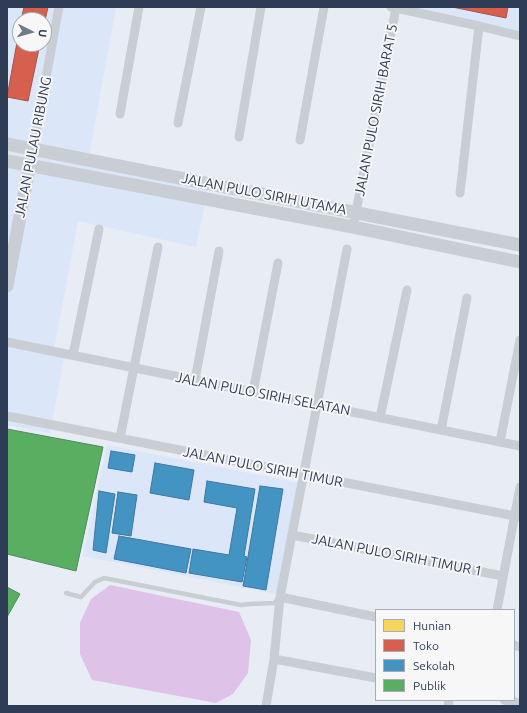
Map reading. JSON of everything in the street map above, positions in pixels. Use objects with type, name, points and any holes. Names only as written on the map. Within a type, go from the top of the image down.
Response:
[{"type":"main road","name":"JALAN PULO SIRIH UTAMA","points":[[7,144],[520,245]]},
{"type":"main road","name":"JALAN PULAU RIBUNG","points":[[7,286],[33,148]]},
{"type":"main road","points":[[81,176],[85,159]]},
{"type":"main road","name":"JALAN PULO SIRIH UTAMA","points":[[7,161],[353,227],[520,262]]},
{"type":"street","name":"JALAN PULAU RIBUNG","points":[[33,148],[59,7]]},
{"type":"street","points":[[120,114],[139,7]]},
{"type":"street","points":[[178,123],[201,7]]},
{"type":"street","points":[[239,137],[261,7]]},
{"type":"street","points":[[300,140],[324,7]]},
{"type":"street","points":[[393,8],[520,36]]},
{"type":"street","name":"JALAN PULO SIRIH BARAT 5","points":[[353,227],[393,8]]},
{"type":"street","points":[[460,193],[479,26]]},
{"type":"street","points":[[73,355],[99,229]]},
{"type":"street","points":[[120,438],[158,247]]},
{"type":"street","points":[[269,705],[280,597],[347,249]]},
{"type":"street","points":[[195,380],[219,251]]},
{"type":"street","points":[[253,392],[278,263]]},
{"type":"street","points":[[380,418],[407,290]]},
{"type":"street","points":[[441,430],[467,298]]},
{"type":"street","points":[[500,442],[520,340]]},
{"type":"street","name":"JALAN PULO SIRIH SELATAN","points":[[7,342],[520,446]]},
{"type":"street","name":"JALAN PULO SIRIH TIMUR","points":[[7,416],[517,517]]},
{"type":"street","points":[[497,609],[503,576],[517,517],[520,487]]},
{"type":"street","name":"JALAN PULO SIRIH TIMUR 1","points":[[292,535],[503,576]]},
{"type":"street","points":[[280,597],[375,617]]},
{"type":"street","points":[[274,659],[375,678]]},
{"type":"street","points":[[509,701],[520,703]]},
{"type":"lane","points":[[66,593],[80,597],[95,582],[104,578],[241,605],[274,603],[280,597]]},
{"type":"shaded area","points":[[8,7],[116,7],[89,156],[209,183],[196,247],[78,221],[53,355],[64,357],[50,433],[7,425]]},
{"type":"shaded area","points":[[400,7],[520,7],[520,33]]},
{"type":"shaded area","points":[[107,445],[299,483],[276,594],[83,556]]},
{"type":"shaded area","points":[[110,585],[239,612],[251,640],[248,673],[233,694],[216,703],[92,680],[80,654],[80,623],[91,599]]},
{"type":"building: Hunian","points":[[67,469],[93,475],[86,509],[59,503]]},
{"type":"building: Hunian","points":[[40,504],[84,513],[81,531],[73,530],[68,554],[32,547],[35,535],[29,534],[28,540],[7,536],[7,519],[9,509],[33,514],[32,522],[37,524]]},
{"type":"building: Toko","points":[[24,7],[48,7],[47,12],[23,12]]},
{"type":"building: Toko","points":[[452,7],[508,7],[506,18]]},
{"type":"building: Toko","points":[[15,52],[38,52],[28,101],[7,97]]},
{"type":"building: Sekolah","points":[[111,451],[135,455],[132,472],[108,468]]},
{"type":"building: Sekolah","points":[[155,463],[194,470],[189,500],[150,493]]},
{"type":"building: Sekolah","points":[[207,481],[255,489],[244,556],[247,557],[242,582],[189,573],[193,549],[229,555],[237,508],[204,502]]},
{"type":"building: Sekolah","points":[[260,486],[283,489],[266,590],[243,586]]},
{"type":"building: Sekolah","points":[[99,491],[115,494],[106,553],[93,550]]},
{"type":"building: Sekolah","points":[[118,492],[137,495],[131,536],[112,533]]},
{"type":"building: Sekolah","points":[[119,536],[191,549],[186,573],[114,559]]},
{"type":"building: Publik","points":[[7,429],[103,447],[76,571],[7,554]]},
{"type":"building: Publik","points":[[7,587],[20,594],[7,617]]}]
